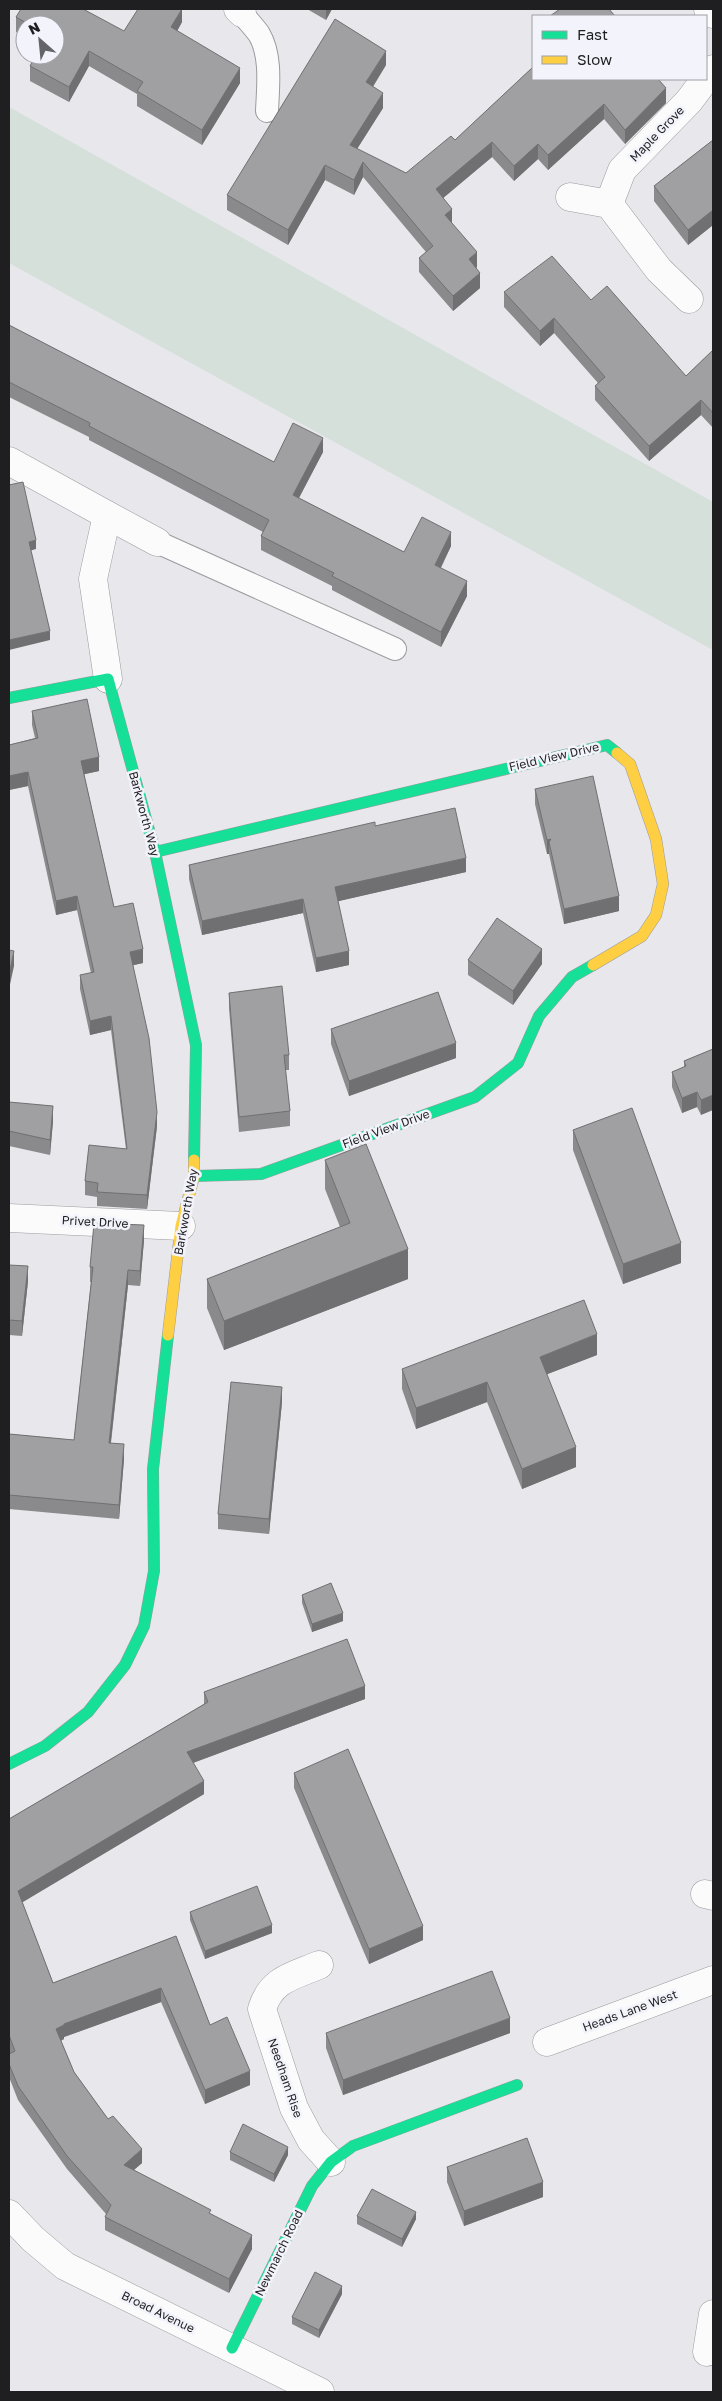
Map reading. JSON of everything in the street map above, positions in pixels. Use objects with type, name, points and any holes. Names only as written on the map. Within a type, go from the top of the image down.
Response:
[{"type":"street","points":[[708,9],[713,14]]},
{"type":"street","name":"Maple Grove","points":[[609,204],[622,170],[689,102],[705,80]]},
{"type":"street","points":[[570,197],[609,204],[659,270],[689,298]]},
{"type":"street","points":[[9,461],[157,542]]},
{"type":"street","points":[[9,698],[108,679],[92,579],[107,515]]},
{"type":"street","name":"Barkworth Way","points":[[9,1764],[45,1746],[88,1712],[125,1665],[144,1626],[154,1572],[153,1469],[181,1226],[194,1176],[196,1045],[155,852],[108,679]]},
{"type":"street","name":"Field View Drive","points":[[155,852],[417,788],[607,745],[630,764],[656,839],[663,884],[656,915],[642,936],[572,977],[539,1016],[518,1063],[475,1097],[260,1174],[194,1176]]},
{"type":"street","name":"Privet Drive","points":[[9,1218],[181,1226]]},
{"type":"street","name":"Needham Rise","points":[[319,1965],[277,1984],[269,1992],[262,2009],[294,2108],[312,2140],[331,2162]]},
{"type":"street","name":"Heads Lane West","points":[[547,2042],[713,1980]]},
{"type":"street","points":[[331,2162],[346,2150],[368,2140],[517,2085]]},
{"type":"street","name":"Newmarch Road","points":[[232,2348],[312,2186],[331,2162]]},
{"type":"street","name":"Broad Avenue","points":[[9,2214],[33,2239],[65,2266],[320,2392]]},
{"type":"street","points":[[707,2352],[713,2314]]},
{"type":"lane","points":[[240,11],[260,35],[269,73],[267,111]]},
{"type":"lane","points":[[157,542],[394,649]]},
{"type":"shaded area","points":[[9,107],[713,502],[713,650],[9,263]]},
{"type":"building","points":[[21,9],[83,9],[124,31],[138,9],[182,9],[171,27],[240,68],[202,130],[137,91],[143,82],[89,51],[69,87],[30,66],[65,65],[65,15],[17,15]]},
{"type":"building","points":[[560,9],[609,9],[614,15],[551,15]]},
{"type":"building","points":[[335,19],[386,51],[366,82],[383,93],[350,145],[406,173],[451,136],[455,140],[532,68],[532,80],[659,80],[666,88],[625,130],[604,104],[548,155],[538,144],[514,166],[492,142],[436,189],[452,209],[445,215],[477,252],[469,259],[480,273],[453,296],[419,258],[433,246],[363,162],[354,180],[325,165],[288,230],[227,195]]},
{"type":"building","points":[[713,140],[713,210],[688,230],[654,186]]},
{"type":"building","points":[[552,256],[591,300],[607,286],[686,376],[713,350],[713,413],[701,400],[649,446],[595,386],[605,377],[554,318],[540,331],[504,292]]},
{"type":"building","points":[[9,325],[274,462],[293,423],[323,438],[293,495],[404,552],[422,517],[451,532],[435,565],[467,581],[441,632],[332,576],[334,573],[261,536],[269,520],[89,426],[90,423],[9,382]]},
{"type":"building","points":[[23,482],[36,540],[29,542],[50,631],[9,640],[9,485]]},
{"type":"building","points":[[87,699],[99,757],[81,761],[114,907],[133,903],[143,949],[130,952],[149,1038],[157,1112],[147,1195],[97,1192],[98,1183],[85,1181],[89,1145],[127,1149],[111,1016],[90,1021],[80,975],[94,972],[77,896],[56,901],[28,772],[9,776],[9,745],[38,738],[32,711]]},
{"type":"building","points":[[593,776],[619,896],[564,909],[549,842],[551,839],[547,840],[535,789]]},
{"type":"building","points":[[455,808],[466,858],[335,887],[349,951],[316,958],[303,899],[202,921],[189,865],[375,822],[375,826]]},
{"type":"building","points":[[497,918],[542,949],[513,991],[468,960]]},
{"type":"building","points":[[9,950],[14,951],[9,974]]},
{"type":"building","points":[[282,986],[289,1055],[284,1055],[290,1111],[239,1117],[229,993]]},
{"type":"building","points":[[438,992],[456,1043],[349,1081],[331,1029]]},
{"type":"building","points":[[713,1049],[713,1095],[701,1100],[697,1092],[682,1098],[672,1072],[686,1066],[684,1061]]},
{"type":"building","points":[[9,1102],[53,1106],[50,1140],[9,1131]]},
{"type":"building","points":[[632,1108],[681,1243],[623,1264],[573,1130]]},
{"type":"building","points":[[366,1144],[408,1249],[224,1321],[207,1279],[350,1223],[325,1160]]},
{"type":"building","points":[[94,1223],[144,1225],[140,1271],[128,1270],[109,1443],[124,1444],[119,1505],[9,1495],[9,1434],[74,1440],[93,1267],[90,1267]]},
{"type":"building","points":[[9,1265],[28,1266],[22,1321],[9,1320]]},
{"type":"building","points":[[584,1300],[597,1334],[540,1357],[576,1447],[522,1469],[487,1382],[416,1408],[402,1369]]},
{"type":"building","points":[[231,1382],[282,1387],[269,1519],[218,1514]]},
{"type":"building","points":[[331,1583],[343,1613],[312,1624],[302,1595]]},
{"type":"building","points":[[347,1639],[365,1686],[187,1752],[204,1781],[18,1891],[53,1983],[176,1936],[210,2025],[227,2017],[250,2071],[205,2090],[161,1988],[64,2024],[56,2029],[74,2072],[108,2119],[113,2116],[142,2149],[124,2165],[211,2210],[209,2213],[252,2235],[229,2279],[105,2217],[111,2205],[67,2156],[18,2086],[9,2064],[9,2054],[15,2051],[9,2035],[9,1819],[208,1702],[204,1692]]},
{"type":"building","points":[[348,1749],[423,1926],[369,1949],[294,1773]]},
{"type":"building","points":[[257,1886],[272,1925],[205,1951],[190,1912]]},
{"type":"building","points":[[492,1971],[510,2018],[343,2080],[326,2033]]},
{"type":"building","points":[[243,2124],[288,2147],[274,2174],[230,2152]]},
{"type":"building","points":[[527,2138],[543,2182],[464,2211],[447,2167]]},
{"type":"building","points":[[372,2189],[416,2212],[402,2239],[357,2216]]},
{"type":"building","points":[[315,2272],[342,2286],[319,2330],[292,2317]]},
{"type":"traffic: fast","points":[[9,698],[108,679],[155,852],[196,1045],[194,1160]]},
{"type":"traffic: fast","points":[[155,852],[607,745],[617,753]]},
{"type":"traffic: fast","points":[[194,1176],[261,1174],[475,1097],[518,1063],[539,1016],[572,977],[593,965]]},
{"type":"traffic: fast","points":[[9,1764],[45,1746],[88,1712],[125,1665],[144,1626],[154,1571],[153,1469],[168,1335]]},
{"type":"traffic: fast","points":[[232,2348],[312,2186],[331,2162],[353,2146],[517,2085]]},
{"type":"traffic: slow","points":[[593,965],[642,936],[656,915],[663,884],[656,839],[630,764],[617,753]]},
{"type":"traffic: slow","points":[[168,1335],[181,1226],[194,1176],[194,1160]]}]
